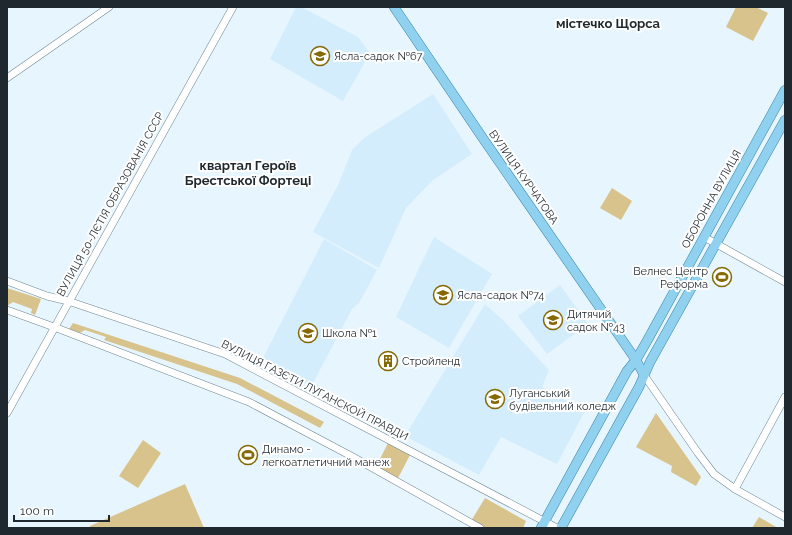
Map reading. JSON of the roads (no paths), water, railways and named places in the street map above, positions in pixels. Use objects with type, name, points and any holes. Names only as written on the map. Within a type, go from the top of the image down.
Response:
[{"type":"main road","name":"ВУЛИЦЯ КУРЧАТОВА","points":[[394,7],[636,360],[644,375]]},
{"type":"main road","name":"ОБОРОННА ВУЛИЦЯ","points":[[543,524],[627,371],[636,360],[785,90]]},
{"type":"main road","points":[[561,528],[618,427],[644,375],[785,120]]},
{"type":"street","points":[[7,78],[109,7]]},
{"type":"street","name":"ВУЛИЦЯ 50-ЛЄТІЯ ОБРАЗОВАНІЯ СССР","points":[[7,412],[233,7]]},
{"type":"street","points":[[704,237],[785,282]]},
{"type":"street","name":"ВУЛИЦЯ ГАЗЄТИ ЛУГАНСКОЙ ПРАВДИ","points":[[7,281],[47,296],[68,301],[225,354],[543,524],[557,528]]},
{"type":"street","points":[[7,310],[249,402],[480,528]]},
{"type":"street","points":[[644,375],[680,428],[714,474],[735,489],[785,517]]},
{"type":"street","points":[[735,489],[785,397]]},
{"type":"place","name":"Ясла-садок №67","points":[[320,56]]},
{"type":"place","name":"Велнес Центр Реформа","points":[[722,277]]},
{"type":"place","name":"Ясла-садок №74","points":[[443,295]]},
{"type":"place","name":"Дитячий садок №43","points":[[553,320]]},
{"type":"place","name":"Школа №1","points":[[308,333]]},
{"type":"place","name":"Стройленд","points":[[388,361]]},
{"type":"place","name":"Луганський будівельний коледж","points":[[495,399]]},
{"type":"place","name":"Динамо - легкоатлетичний манеж","points":[[248,455]]},
{"type":"district","name":"містечко Щорса","points":[[608,23]]},
{"type":"district","name":"квартал Героїв Брестської Фортеці","points":[[248,172]]}]
